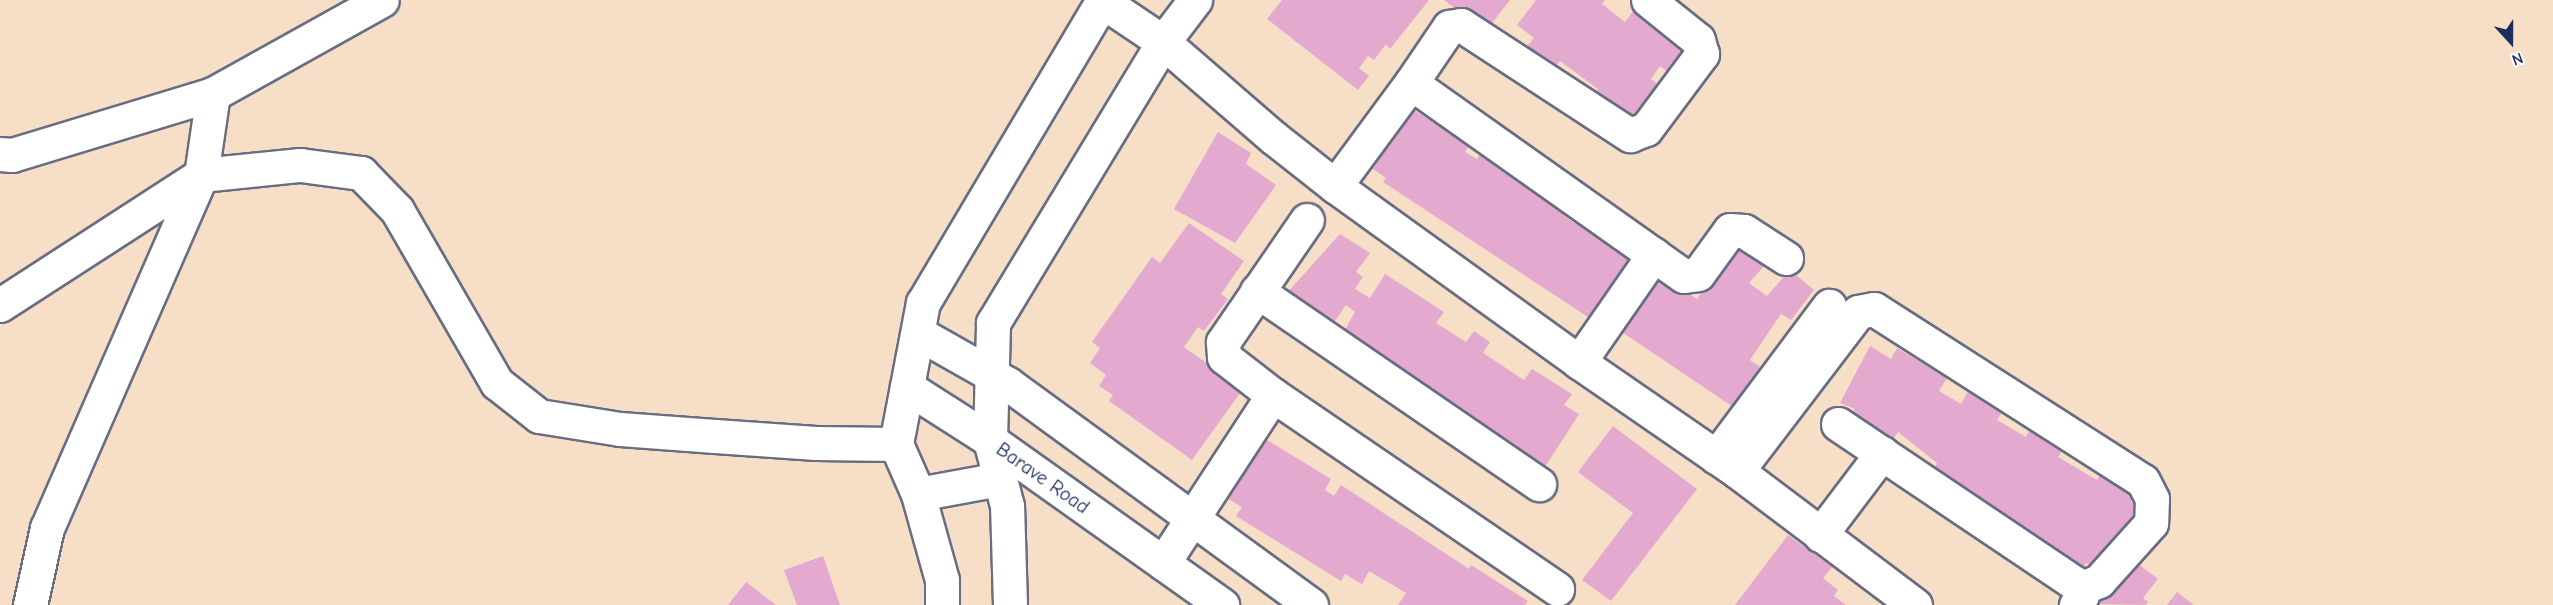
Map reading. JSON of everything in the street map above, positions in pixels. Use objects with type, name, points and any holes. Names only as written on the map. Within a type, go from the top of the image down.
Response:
[{"type":"street","points":[[0,154],[12,155],[213,94],[382,0]]},
{"type":"street","points":[[1010,605],[1007,506],[990,440],[993,323],[1163,42],[1195,0]]},
{"type":"street","points":[[1335,186],[1449,27],[1461,25],[1630,135],[1646,129],[1702,54],[1698,40],[1648,0]]},
{"type":"street","points":[[942,605],[942,580],[918,494],[896,444],[923,303],[1103,1],[1163,42],[1274,138],[1335,186],[1579,363],[1727,464],[1915,605]]},
{"type":"street","points":[[1411,83],[1684,276],[1698,274],[1730,230],[1744,231],[1786,258]]},
{"type":"street","points":[[30,605],[47,528],[201,175],[213,94]]},
{"type":"street","points":[[0,305],[201,175],[300,165],[361,173],[397,210],[496,383],[539,416],[620,429],[816,443],[896,444]]},
{"type":"street","points":[[1307,220],[1222,342],[1224,357],[1273,395],[1557,589]]},
{"type":"street","points":[[1579,363],[1654,254]]},
{"type":"street","points":[[1257,291],[1539,484]]},
{"type":"street","points":[[1727,464],[1829,306]]},
{"type":"street","points":[[1727,464],[1787,407],[1858,312],[1874,309],[2143,481],[2152,499],[2151,523],[2099,581],[2079,597],[1882,453],[1838,424]]},
{"type":"street","points":[[918,333],[993,374],[1311,605]]},
{"type":"street","points":[[1787,407],[1796,410],[1812,405],[1852,353]]},
{"type":"street","name":"Barave Road","points":[[907,387],[990,440],[1222,605]]},
{"type":"street","points":[[1163,563],[1273,395]]},
{"type":"street","points":[[1820,535],[1882,453]]},
{"type":"street","points":[[918,494],[1000,479]]},
{"type":"building","points":[[1282,0],[1429,0],[1390,49],[1386,44],[1374,60],[1368,56],[1359,68],[1369,76],[1358,90],[1267,19]]},
{"type":"building","points":[[1444,0],[1510,0],[1485,32]]},
{"type":"building","points":[[1536,0],[1605,0],[1602,4],[1625,22],[1640,2],[1694,51],[1674,77],[1660,66],[1651,79],[1664,89],[1640,122],[1627,112],[1621,120],[1591,98],[1598,89],[1560,61],[1553,70],[1525,49],[1534,38],[1517,25]]},
{"type":"building","points":[[1412,109],[1428,119],[1434,111],[1450,122],[1445,130],[1469,146],[1465,152],[1477,159],[1480,154],[1567,211],[1563,215],[1574,223],[1577,218],[1637,258],[1594,321],[1383,182],[1386,178],[1373,169]]},
{"type":"building","points":[[1218,132],[1251,153],[1246,164],[1276,185],[1235,243],[1174,209]]},
{"type":"building","points":[[1189,223],[1244,261],[1221,294],[1228,299],[1204,331],[1198,327],[1184,347],[1243,389],[1192,460],[1109,401],[1113,395],[1099,386],[1106,375],[1090,363],[1100,348],[1092,342],[1152,257],[1160,263]]},
{"type":"building","points":[[1340,234],[1370,253],[1356,272],[1363,277],[1355,289],[1370,298],[1385,274],[1444,312],[1436,323],[1466,342],[1474,331],[1490,342],[1483,353],[1524,380],[1532,369],[1572,394],[1564,405],[1579,414],[1543,470],[1339,340],[1355,312],[1346,305],[1330,328],[1286,294]]},
{"type":"building","points":[[1734,244],[1766,264],[1749,283],[1767,296],[1790,270],[1814,290],[1791,320],[1781,314],[1750,360],[1760,367],[1733,407],[1613,326],[1651,269],[1697,299]]},
{"type":"building","points":[[1870,346],[1891,359],[1897,348],[1947,378],[1939,391],[1961,404],[1969,390],[2003,410],[1997,420],[2026,437],[2032,426],[2065,446],[2058,457],[2097,480],[2103,468],[2139,488],[2131,502],[2141,508],[2103,573],[2086,563],[2080,575],[2044,554],[2050,544],[2036,537],[2030,547],[1931,475],[1937,463],[1898,432],[1886,449],[1846,424],[1855,409],[1840,403]]},
{"type":"building","points":[[1613,426],[1697,489],[1611,601],[1582,580],[1633,513],[1578,472]]},
{"type":"building","points":[[1264,438],[1331,479],[1325,490],[1334,496],[1341,485],[1469,569],[1471,565],[1528,601],[1525,605],[1398,605],[1406,593],[1369,571],[1362,584],[1345,574],[1341,581],[1236,516],[1242,507],[1227,498]]},
{"type":"building","points":[[1788,535],[1832,567],[1823,578],[1838,590],[1834,596],[1846,605],[1735,605]]},
{"type":"building","points":[[823,556],[840,605],[797,605],[784,570]]},
{"type":"building","points":[[2133,560],[2158,579],[2143,598],[2148,602],[2146,605],[2094,604]]},
{"type":"building","points":[[746,582],[776,605],[728,605]]},
{"type":"building","points":[[2177,592],[2194,605],[2167,605]]}]
